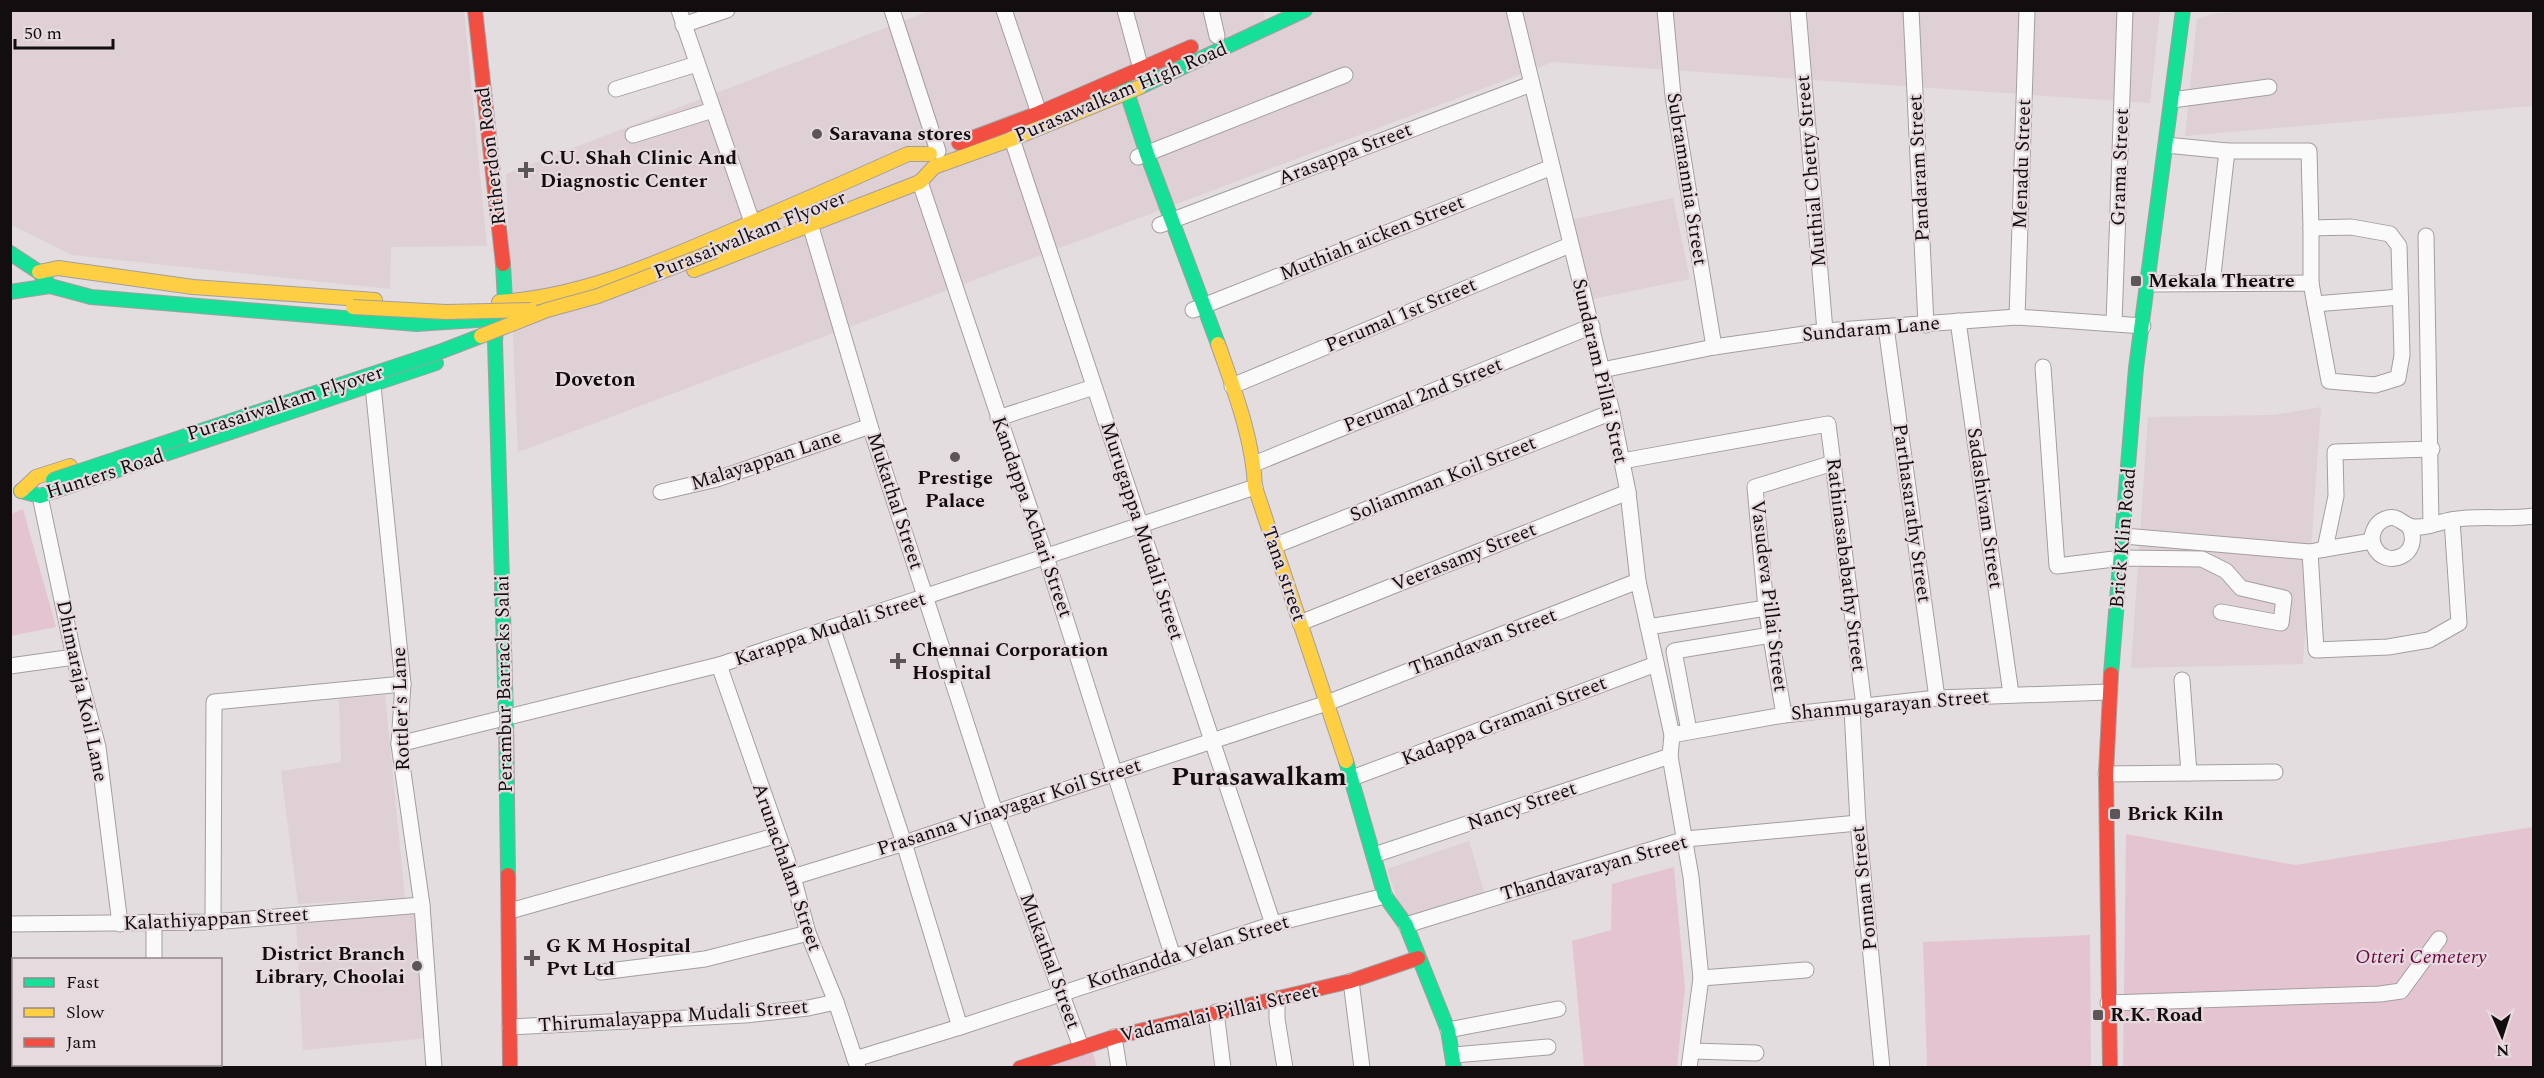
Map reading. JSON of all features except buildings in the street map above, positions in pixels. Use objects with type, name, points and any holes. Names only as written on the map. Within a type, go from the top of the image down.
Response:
[{"type":"street","name":"Ritherdon Road","points":[[475,10],[489,151],[503,255],[505,302]]},
{"type":"street","points":[[727,10],[681,18],[752,222]]},
{"type":"street","points":[[892,10],[934,157],[920,182]]},
{"type":"street","points":[[1004,10],[1039,113]]},
{"type":"street","points":[[1125,10],[1141,69]]},
{"type":"street","points":[[1211,10],[1217,36]]},
{"type":"street","name":"Purasawalkam High Road","points":[[934,157],[1217,36],[1271,10]]},
{"type":"street","name":"Purasawalkam High Road","points":[[934,157],[1012,139],[1123,94],[1305,10]]},
{"type":"street","name":"Sundaram Pillai Stret","points":[[1514,10],[1612,412],[1628,492],[1638,581],[1672,735],[1670,756],[1686,839],[1701,978],[1689,1068]]},
{"type":"street","name":"Subramannia Street","points":[[1665,10],[1673,96],[1714,347]]},
{"type":"street","name":"Muthial Chetty Street","points":[[1797,10],[1825,331]]},
{"type":"street","name":"Pandaram Street","points":[[1911,10],[1926,325]]},
{"type":"street","name":"Menadu Street","points":[[2017,317],[2027,10]]},
{"type":"street","name":"Grama Street","points":[[2114,323],[2125,10]]},
{"type":"street","name":"Brick Klin Road","points":[[2110,1068],[2106,774],[2109,692],[2124,536],[2136,368],[2183,10]]},
{"type":"street","points":[[616,89],[697,64]]},
{"type":"street","points":[[1143,155],[1345,75]]},
{"type":"street","points":[[1122,77],[1123,94],[1166,222],[1199,308],[1229,411],[1234,420],[1244,429]]},
{"type":"street","name":"Arasappa Street","points":[[1166,222],[1531,84]]},
{"type":"street","points":[[2172,100],[2269,87]]},
{"type":"street","points":[[633,135],[713,110]]},
{"type":"street","name":"Murugappa Mudali Street","points":[[1012,139],[1273,924]]},
{"type":"street","points":[[2166,145],[2227,151],[2309,151],[2312,283],[2329,381],[2375,385],[2398,378],[2402,355],[2399,246],[2390,234],[2351,227],[2311,228]]},
{"type":"street","points":[[2212,283],[2227,151]]},
{"type":"street","points":[[39,272],[58,268],[193,287],[419,303],[505,302],[562,296],[607,282],[908,154],[934,157]]},
{"type":"street","name":"Purasaiwalkam Flyover","points":[[16,493],[442,351],[547,310],[598,296],[694,259],[934,157]]},
{"type":"street","name":"Muthiah aicken Street","points":[[1199,308],[1552,167]]},
{"type":"street","name":"Hunters Road","points":[[16,493],[40,496],[373,386],[459,355],[533,324],[594,307],[920,182]]},
{"type":"street","name":"Kandappa Achari Street","points":[[920,182],[1046,556],[1173,957]]},
{"type":"street","name":"Mukathal Street","points":[[810,224],[870,426],[995,812],[1081,1047]]},
{"type":"street","points":[[2426,236],[2432,450],[2431,525]]},
{"type":"street","name":"Perumal 1st Street","points":[[1232,386],[1570,244]]},
{"type":"street","points":[[10,252],[39,272],[50,286]]},
{"type":"street","name":"Purasaiwalkam Flyover","points":[[39,272],[69,281],[217,299],[446,312],[547,310]]},
{"type":"street","points":[[2146,284],[2312,283]]},
{"type":"street","points":[[10,292],[50,286],[91,297],[416,324],[458,330]]},
{"type":"street","points":[[2315,304],[2400,297]]},
{"type":"street","name":"Perambur Barracks Salai","points":[[505,302],[496,322],[495,341],[506,717],[510,1068]]},
{"type":"street","points":[[416,324],[419,303]]},
{"type":"street","name":"Tana street","points":[[1199,308],[1242,415],[1254,464],[1255,488],[1352,778],[1385,896],[1406,925],[1448,1030],[1454,1061]]},
{"type":"street","name":"Sundaram Lane","points":[[1602,370],[1714,347],[1825,331],[2017,317],[2143,326]]},
{"type":"street","name":"Sadashivam Street","points":[[1958,321],[2011,694]]},
{"type":"street","points":[[16,493],[36,477],[458,330],[496,322]]},
{"type":"street","name":"Perumal 2nd Street","points":[[1254,464],[1592,326]]},
{"type":"street","name":"Parthasarathy Street","points":[[1886,327],[1937,698]]},
{"type":"street","points":[[458,330],[459,355]]},
{"type":"street","points":[[2043,367],[2057,566],[2122,558],[2202,559],[2226,571],[2241,588],[2284,598],[2281,623],[2221,612]]},
{"type":"street","name":"Rottler's Lane","points":[[373,386],[403,684],[399,744],[422,905],[434,1068]]},
{"type":"street","points":[[998,418],[1094,387]]},
{"type":"street","name":"Soliamman Koil Street","points":[[1274,546],[1612,412]]},
{"type":"street","name":"Rathinasababathy Street","points":[[1622,461],[1828,424],[1858,708]]},
{"type":"street","name":"Malayappan Lane","points":[[661,492],[717,479],[870,426]]},
{"type":"street","points":[[2432,450],[2335,452],[2336,496],[2317,550],[2316,650],[2388,647],[2429,640],[2459,623],[2452,520]]},
{"type":"street","name":"Vasudeva Pillai Street","points":[[1784,715],[1766,608],[1755,487],[1833,463]]},
{"type":"street","name":"Karappa Mudali Street","points":[[399,744],[719,665],[1255,488]]},
{"type":"street","name":"Veerasamy Street","points":[[1300,623],[1628,492]]},
{"type":"street","name":"Dhimaraja Koil Lane","points":[[40,496],[74,657],[99,747],[120,924]]},
{"type":"street","points":[[2409,526],[2431,525],[2452,520],[2534,516]]},
{"type":"street","points":[[2398,518],[2409,526],[2413,532],[2412,546],[2403,556],[2390,558],[2383,556],[2374,547],[2372,541],[2375,528],[2384,519],[2398,518]]},
{"type":"street","points":[[2124,536],[2317,550],[2372,541]]},
{"type":"street","name":"Thandavan Street","points":[[1327,703],[1638,581]]},
{"type":"street","points":[[1648,627],[1766,608]]},
{"type":"street","points":[[832,627],[904,843],[960,1027]]},
{"type":"street","points":[[1689,731],[1674,651],[1771,635]]},
{"type":"street","points":[[10,666],[74,657]]},
{"type":"street","name":"Kadappa Gramani Street","points":[[1352,778],[1656,664]]},
{"type":"street","name":"Arunachalam Street","points":[[719,665],[793,877],[808,933],[836,1002],[857,1063]]},
{"type":"street","points":[[2182,680],[2189,773]]},
{"type":"street","points":[[213,922],[214,702],[403,684]]},
{"type":"street","name":"Shanmugarayan Street","points":[[1672,735],[1784,715],[1937,698],[2109,692]]},
{"type":"street","name":"Prasanna Vinayagar Koil Street","points":[[793,877],[904,843],[1114,771],[1327,703]]},
{"type":"street","name":"Ponnan Street","points":[[1858,708],[1858,823],[1882,1068]]},
{"type":"street","name":"Nancy Street","points":[[1374,855],[1670,756]]},
{"type":"street","points":[[2106,774],[2275,772]]},
{"type":"street","name":"Thandavarayan Street","points":[[1406,925],[1686,839],[1858,823]]},
{"type":"street","points":[[510,911],[778,835]]},
{"type":"street","name":"Kothandda Velan Street","points":[[857,1063],[1061,992],[1273,924],[1385,896]]},
{"type":"street","name":"Kalathiyappan Street","points":[[10,924],[213,922],[422,905]]},
{"type":"street","points":[[154,922],[154,958]]},
{"type":"street","points":[[601,972],[705,959],[808,933]]},
{"type":"street","points":[[2108,1003],[2380,994],[2401,990],[2439,939]]},
{"type":"street","name":"Vadamalai Pillai Street","points":[[1020,1068],[1114,1037],[1351,981],[1418,958]]},
{"type":"street","points":[[1701,978],[1806,970]]},
{"type":"street","points":[[1351,981],[1362,1068]]},
{"type":"street","points":[[1277,999],[1277,1019],[1285,1068]]},
{"type":"street","name":"Thirumalayappa Mudali Street","points":[[510,1027],[745,1015],[808,1008],[836,1002]]},
{"type":"street","points":[[1448,1030],[1558,1009]]},
{"type":"street","points":[[1216,1012],[1223,1068]]},
{"type":"street","points":[[1114,1037],[1119,1068]]},
{"type":"street","points":[[1454,1061],[1548,1047]]},
{"type":"street","points":[[1693,1051],[1730,1050],[1739,1053],[1756,1053]]},
{"type":"shaded area","points":[[1264,10],[1265,20],[1307,10],[2160,11],[2150,103],[1553,62],[518,452],[506,174],[929,11]]},
{"type":"shaded area","points":[[2257,10],[2533,11],[2533,106],[2185,136],[2197,19],[2213,14]]},
{"type":"shaded area","points":[[10,11],[464,11],[487,246],[391,247],[390,289],[72,255],[11,225]]},
{"type":"shaded area","points":[[1673,198],[1690,279],[1588,300],[1570,220]]},
{"type":"shaded area","points":[[2321,407],[2303,664],[2131,668],[2148,417],[2274,415]]},
{"type":"shaded area","points":[[385,695],[405,898],[298,904],[281,771],[341,762],[339,699]]},
{"type":"shaded area","points":[[1469,841],[1485,895],[1404,921],[1387,869]]},
{"type":"shaded area","points":[[418,909],[429,1038],[303,1050],[296,921]]},
{"type":"green space","points":[[23,509],[56,627],[11,636],[11,514]]},
{"type":"green space","name":"Otteri Cemetery","points":[[2533,827],[2534,1062],[2530,1067],[2123,1068],[2126,834],[2295,865]]},
{"type":"green space","points":[[1674,867],[1685,988],[1677,1067],[1584,1067],[1572,941],[1611,930],[1612,884]]},
{"type":"green space","points":[[2090,935],[2091,1067],[1927,1067],[1923,942]]},
{"type":"green space","points":[[1092,1050],[1097,1067],[1034,1068]]},
{"type":"traffic: fast","points":[[1140,87],[1305,10]]},
{"type":"traffic: fast","points":[[2111,674],[2136,368],[2183,10]]},
{"type":"traffic: fast","points":[[1122,77],[1147,154],[1218,344]]},
{"type":"traffic: fast","points":[[10,253],[39,272],[50,286],[91,297],[416,324],[492,319]]},
{"type":"traffic: fast","points":[[503,264],[505,302],[497,319],[495,341],[506,716],[508,875]]},
{"type":"traffic: fast","points":[[10,292],[50,286]]},
{"type":"traffic: fast","points":[[53,480],[481,336]]},
{"type":"traffic: fast","points":[[21,491],[40,496],[436,363]]},
{"type":"traffic: fast","points":[[1346,761],[1385,896],[1406,925],[1448,1030],[1454,1068]]},
{"type":"traffic: slow","points":[[694,270],[920,182],[934,167],[1012,139],[1140,87]]},
{"type":"traffic: slow","points":[[499,302],[559,293],[617,277],[701,244],[908,154],[930,154]]},
{"type":"traffic: slow","points":[[481,336],[547,310],[598,296],[715,251]]},
{"type":"traffic: slow","points":[[39,272],[58,268],[193,287],[375,300]]},
{"type":"traffic: slow","points":[[353,307],[446,312],[531,310]]},
{"type":"traffic: slow","points":[[1218,344],[1247,432],[1255,487],[1346,761]]},
{"type":"traffic: slow","points":[[21,491],[36,477],[70,466]]},
{"type":"traffic: jam","points":[[475,10],[503,264]]},
{"type":"traffic: jam","points":[[959,143],[1039,113],[1191,47]]},
{"type":"traffic: jam","points":[[2110,1068],[2106,774],[2111,674]]},
{"type":"traffic: jam","points":[[508,875],[510,1068]]},
{"type":"traffic: jam","points":[[1020,1068],[1114,1037],[1351,981],[1418,958]]},
{"type":"place","name":"Saravana stores","points":[[817,134]]},
{"type":"place","name":"C.U. Shah Clinic And Diagnostic Center","points":[[526,170]]},
{"type":"place","name":"Mekala Theatre","points":[[2136,281]]},
{"type":"place","name":"Prestige Palace","points":[[955,457]]},
{"type":"place","name":"Chennai Corporation Hospital","points":[[898,661]]},
{"type":"place","name":"Brick Kiln","points":[[2115,814]]},
{"type":"place","name":"G K M Hospital Pvt Ltd","points":[[532,958]]},
{"type":"place","name":"District Branch Library, Choolai","points":[[417,966]]},
{"type":"place","name":"R.K. Road","points":[[2098,1015]]},
{"type":"district","name":"Doveton","points":[[595,380]]},
{"type":"district","name":"Purasawalkam","points":[[1259,777]]}]
